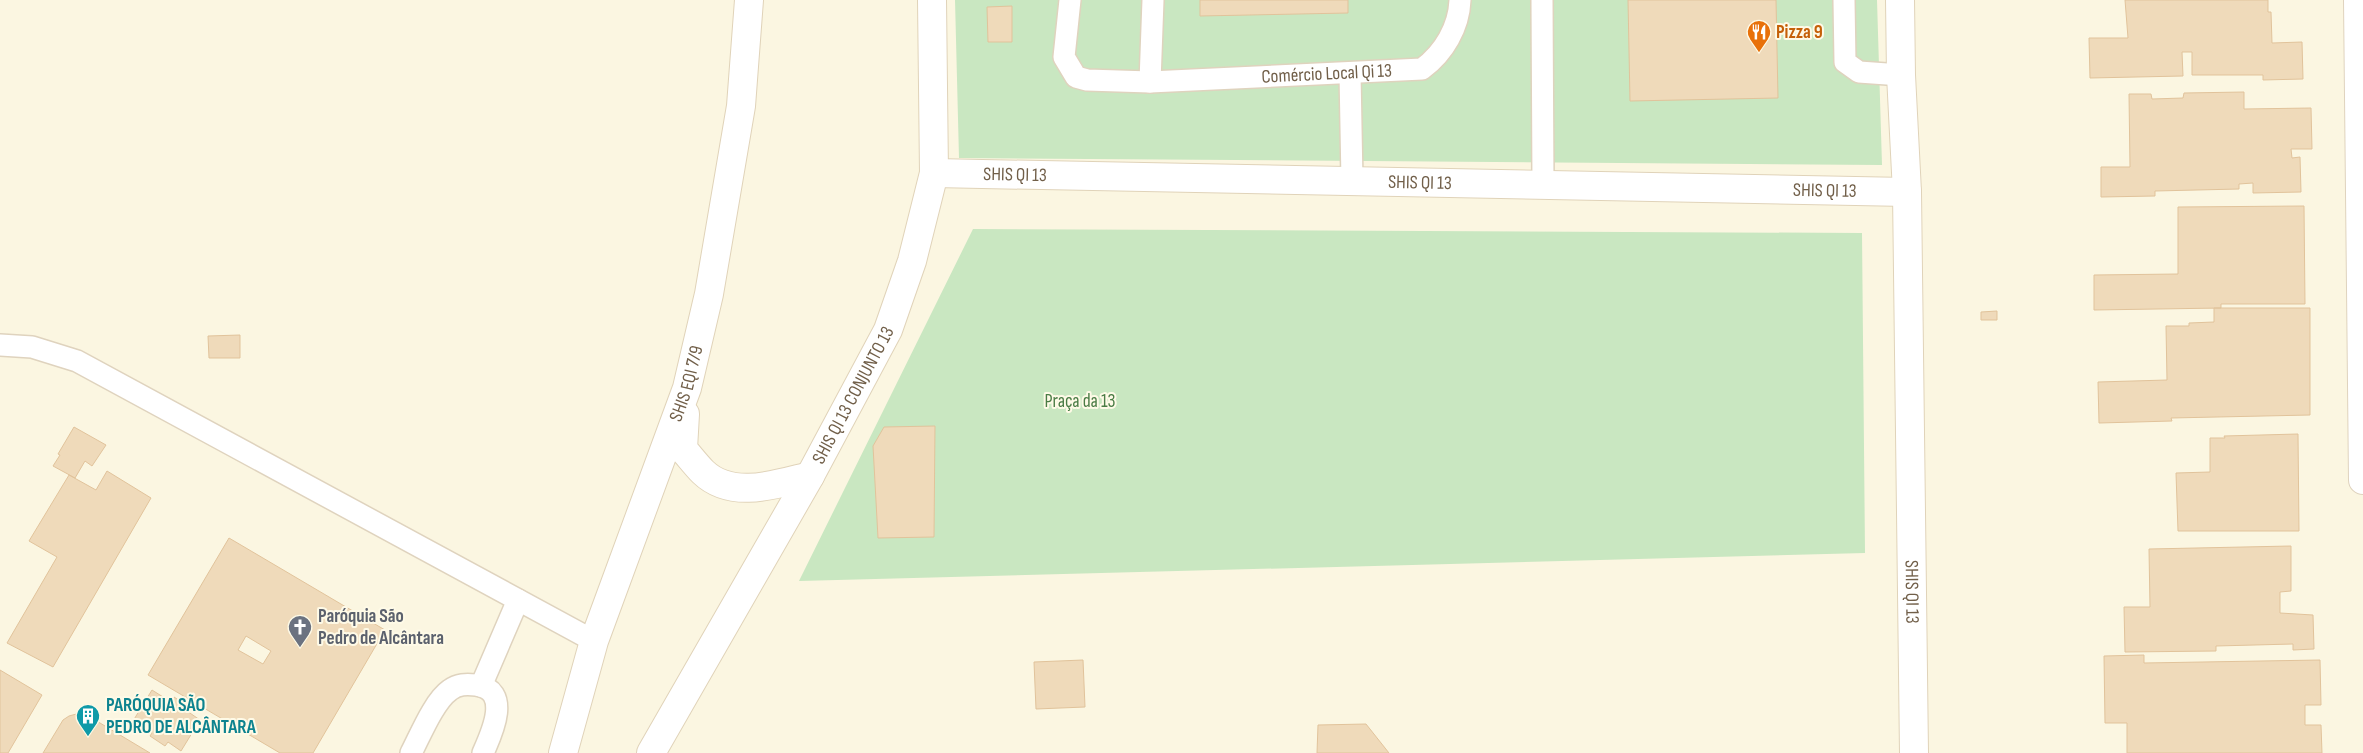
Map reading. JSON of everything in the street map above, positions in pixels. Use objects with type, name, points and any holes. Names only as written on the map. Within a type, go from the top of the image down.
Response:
[{"type":"street","name":"SHIS EQI 7/9","points":[[563,753],[594,641],[687,388],[709,294],[741,106],[749,0]]},
{"type":"street","name":"SHIS QI 13 CONJUNTO 13","points":[[651,753],[810,476],[888,330],[912,260],[934,173],[932,0]]},
{"type":"street","name":"SHIS QI 13","points":[[1900,0],[1901,75],[1907,192],[1914,753]]},
{"type":"street","points":[[2358,0],[2363,480]]},
{"type":"street","name":"SHIS QI 13","points":[[934,173],[1907,192]]},
{"type":"street","points":[[687,388],[683,449],[705,474],[727,485],[753,489],[810,476]]},
{"type":"lane","name":"Comércio Local Qi 13","points":[[1070,0],[1064,57],[1076,77],[1087,80],[1150,82],[1422,69],[1437,57],[1448,40],[1460,14],[1460,0]]},
{"type":"lane","points":[[1150,82],[1153,0]]},
{"type":"lane","points":[[1542,0],[1543,184]]},
{"type":"lane","points":[[1844,0],[1845,62],[1859,72],[1901,75]]},
{"type":"lane","points":[[1350,73],[1352,181]]},
{"type":"lane","points":[[0,344],[32,347],[77,361],[594,641]]},
{"type":"lane","points":[[481,686],[518,600]]},
{"type":"lane","points":[[411,753],[438,704],[449,690],[464,684],[481,686],[492,694],[498,707],[493,730],[483,753]]},
{"type":"green space","points":[[955,0],[1877,0],[1882,165],[959,158]]},
{"type":"green space","name":"Praça da 13","points":[[973,229],[1862,233],[1865,553],[799,581]]},
{"type":"building","points":[[1200,0],[1348,0],[1348,13],[1200,16]]},
{"type":"building","points":[[1628,0],[1776,0],[1778,98],[1630,101]]},
{"type":"building","points":[[2125,0],[2268,0],[2268,12],[2271,12],[2272,43],[2302,42],[2303,79],[2263,80],[2263,75],[2192,75],[2192,52],[2182,52],[2183,76],[2090,78],[2089,38],[2128,38]]},
{"type":"building","points":[[1012,6],[1012,42],[988,42],[987,7]]},
{"type":"building","points":[[2244,92],[2244,109],[2311,108],[2312,149],[2291,149],[2292,158],[2300,157],[2301,192],[2253,193],[2253,183],[2239,184],[2239,189],[2155,191],[2155,196],[2101,197],[2101,167],[2130,167],[2129,94],[2151,94],[2152,99],[2183,98],[2184,93]]},
{"type":"building","points":[[2304,206],[2305,304],[2221,304],[2221,308],[2094,310],[2094,275],[2178,274],[2178,207]]},
{"type":"building","points":[[2214,308],[2310,308],[2310,415],[2171,418],[2172,421],[2099,423],[2098,382],[2167,380],[2166,326],[2189,326],[2189,323],[2214,322]]},
{"type":"building","points":[[1997,311],[1997,320],[1981,320],[1981,312]]},
{"type":"building","points":[[240,335],[240,358],[209,358],[208,336]]},
{"type":"building","points":[[935,426],[934,537],[878,538],[873,446],[884,427]]},
{"type":"building","points":[[74,427],[106,445],[92,466],[85,461],[75,478],[53,466]]},
{"type":"building","points":[[2298,434],[2299,531],[2178,531],[2176,473],[2210,472],[2210,438]]},
{"type":"building","points":[[107,471],[151,498],[53,667],[7,643],[57,557],[29,541],[69,475],[96,490]]},
{"type":"building","points":[[229,538],[385,630],[313,753],[280,753],[148,675]],"holes":[[[246,636],[271,651],[263,664],[238,650]]]},
{"type":"building","points":[[2291,546],[2291,591],[2280,592],[2280,613],[2313,615],[2314,649],[2293,650],[2293,644],[2216,646],[2216,651],[2125,652],[2124,607],[2150,607],[2149,549]]},
{"type":"building","points":[[2144,655],[2144,663],[2320,660],[2321,705],[2305,705],[2305,725],[2321,725],[2322,753],[2127,753],[2127,723],[2105,723],[2104,656]]},
{"type":"building","points":[[1083,660],[1085,707],[1036,709],[1034,662]]},
{"type":"building","points":[[0,670],[42,695],[8,753],[0,753]]},
{"type":"building","points":[[152,690],[171,702],[174,697],[189,707],[187,711],[200,720],[181,751],[168,742],[165,746],[150,736],[152,733],[133,721]]},
{"type":"building","name":"PARÓQUIA SÃO PEDRO DE ALCÂNTARA","points":[[80,713],[85,714],[150,753],[43,753],[63,720]]},
{"type":"building","points":[[1366,724],[1389,753],[1317,753],[1318,725]]},
{"type":"place","name":"Pizza 9","points":[[1759,53]]},
{"type":"place","name":"Paróquia São Pedro de Alcântara","points":[[300,648]]},
{"type":"place","name":"PARÓQUIA SÃO PEDRO DE ALCÂNTARA","points":[[88,737]]}]
